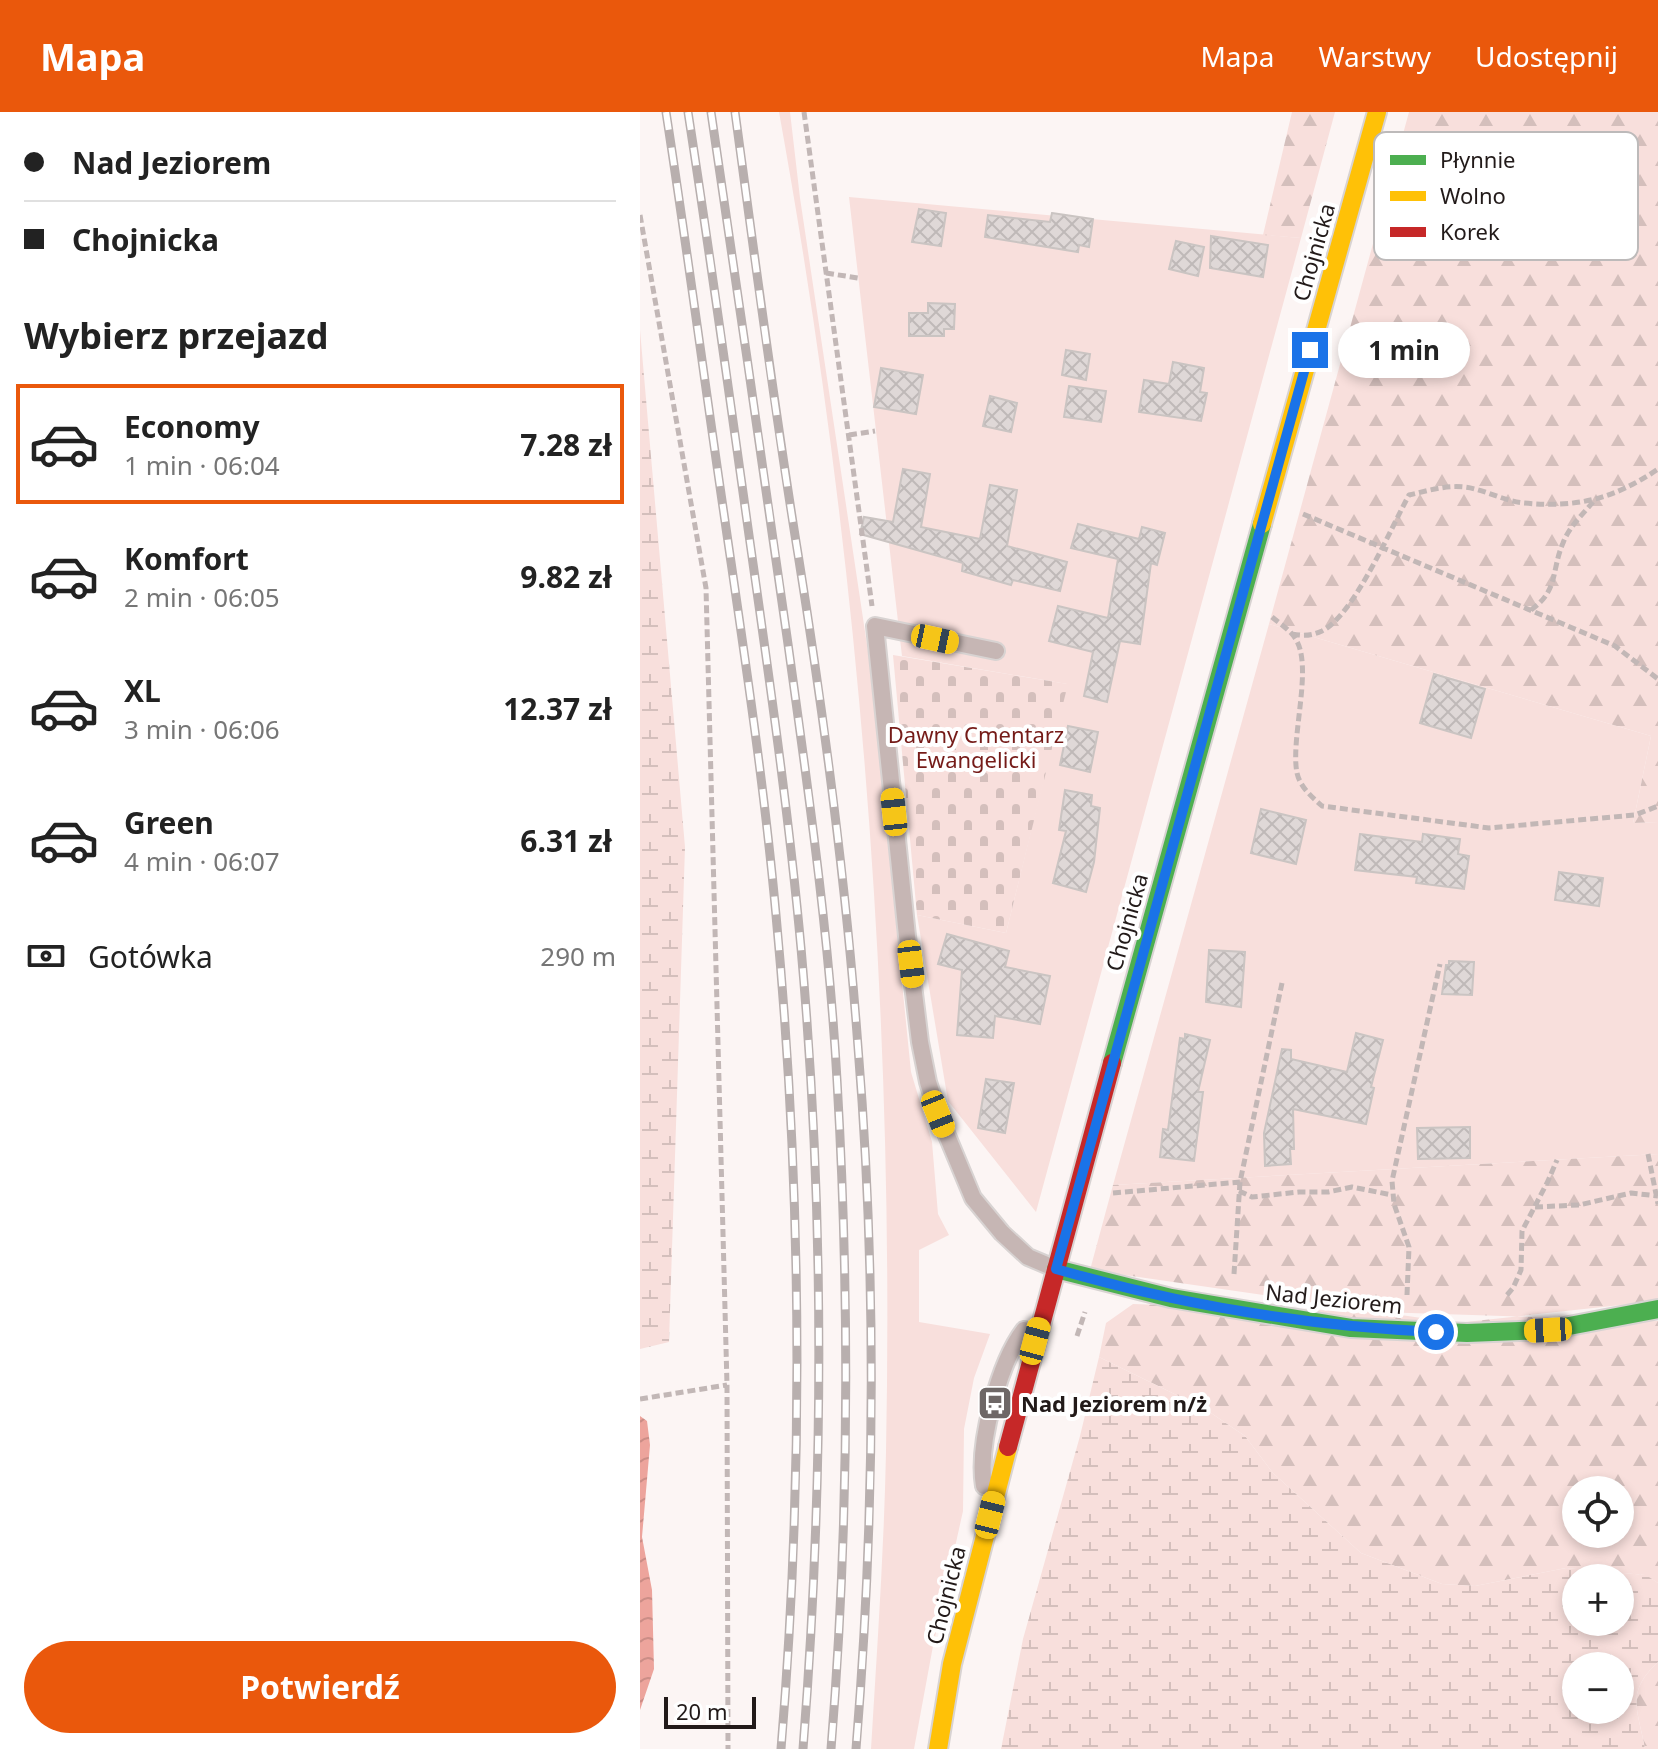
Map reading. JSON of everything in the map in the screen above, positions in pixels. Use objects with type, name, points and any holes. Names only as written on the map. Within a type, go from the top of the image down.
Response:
[{"type":"street","name":"Chojnicka","points":[[938,1749],[952,1664],[1046,1303],[1377,112]]},
{"type":"street","name":"Nad Jeziorem","points":[[1056,1269],[1171,1298],[1351,1328],[1467,1333],[1548,1330],[1658,1309]]},
{"type":"lane","points":[[996,651],[875,626],[909,950],[928,1082],[973,1198],[1002,1233],[1028,1257],[1056,1269]]},
{"type":"path","points":[[804,112],[875,626]]},
{"type":"path","points":[[640,215],[706,588],[727,1385],[728,1749]]},
{"type":"path","points":[[826,273],[858,278]]},
{"type":"path","points":[[849,435],[875,431]]},
{"type":"path","points":[[1292,634],[1307,636],[1324,630],[1334,622],[1367,578],[1409,495],[1439,488],[1465,487],[1522,503],[1594,502],[1635,484],[1658,469]]},
{"type":"path","points":[[1268,499],[1615,646],[1658,679]]},
{"type":"path","points":[[1531,610],[1544,600],[1551,587],[1562,545],[1572,526],[1594,502]]},
{"type":"path","points":[[1244,593],[1292,634],[1300,649],[1302,668],[1297,774],[1306,792],[1322,806],[1489,828],[1635,815],[1658,803]]},
{"type":"path","points":[[1404,1330],[1409,1247],[1392,1195],[1392,1181],[1440,964]]},
{"type":"path","points":[[1231,1309],[1240,1182],[1282,983]]},
{"type":"path","points":[[1648,1154],[1658,1204]]},
{"type":"path","points":[[1505,1297],[1521,1270],[1522,1231],[1557,1160]]},
{"type":"path","points":[[1651,1176],[1658,1171]]},
{"type":"path","points":[[1075,1196],[1240,1182]]},
{"type":"path","points":[[1239,1191],[1252,1197],[1328,1192],[1352,1187],[1392,1195]]},
{"type":"path","points":[[1535,1207],[1567,1207],[1631,1193],[1657,1196]]},
{"type":"path","points":[[640,1399],[727,1385]]},
{"type":"green space","points":[[779,112],[790,112],[800,198],[870,665],[911,1072],[932,1142],[938,1214],[949,1235],[919,1250],[919,1322],[990,1334],[974,1378],[964,1429],[963,1511],[914,1749],[871,1749],[886,1452],[887,1284],[877,947],[866,779],[831,444]]},
{"type":"green space","points":[[1292,112],[1335,112],[1301,238],[1263,235]]},
{"type":"green space","points":[[1409,112],[1658,112],[1658,822],[1633,823],[1651,736],[1269,624],[1374,240],[1374,260],[1638,260],[1638,132],[1404,132]]},
{"type":"green space","points":[[849,197],[1301,238],[1036,1212],[948,1101],[917,915],[1006,933],[1067,684],[902,656]]},
{"type":"green space","points":[[640,330],[685,847],[669,1342],[640,1349]]},
{"type":"green space","points":[[1269,624],[1651,736],[1633,823],[1658,822],[1658,1154],[1113,1185]]},
{"type":"green space","name":"Dawny Cmentarz Ewangelicki","points":[[893,655],[1068,684],[1006,933],[917,915]]},
{"type":"green space","points":[[1658,1154],[1658,1301],[1456,1323],[1090,1270],[1113,1185]]},
{"type":"green space","points":[[1133,1304],[1658,1321],[1658,1583],[1645,1575],[1634,1574],[1634,1564],[1562,1564],[1562,1569],[1475,1586],[1442,1584],[1361,1553],[1273,1473],[1245,1436],[1205,1409],[1099,1357],[1106,1323]]},
{"type":"green space","points":[[1099,1357],[1205,1409],[1245,1436],[1273,1473],[1361,1553],[1442,1584],[1475,1586],[1562,1569],[1562,1636],[1634,1636],[1634,1574],[1646,1575],[1658,1583],[1658,1662],[1641,1683],[1636,1702],[1645,1749],[1001,1749],[1023,1639]]},
{"type":"green space","points":[[1658,1662],[1658,1749],[1645,1749],[1636,1702],[1641,1683]]},
{"type":"water","points":[[640,1416],[647,1421],[650,1445],[642,1537],[652,1590],[654,1669],[640,1710]]},
{"type":"building","points":[[919,209],[946,213],[941,246],[912,242]]},
{"type":"building","points":[[1052,213],[1093,219],[1089,247],[1079,245],[1078,252],[985,237],[988,215],[1050,222]]},
{"type":"building","points":[[1211,236],[1268,245],[1263,277],[1210,268]]},
{"type":"building","points":[[1176,241],[1204,247],[1198,276],[1169,269]]},
{"type":"building","points":[[928,303],[955,304],[954,329],[944,329],[944,336],[909,336],[909,313],[928,313]]},
{"type":"building","points":[[1066,350],[1090,354],[1086,380],[1062,375]]},
{"type":"building","points":[[1173,362],[1204,368],[1200,392],[1207,393],[1201,421],[1139,412],[1144,380],[1169,384]]},
{"type":"building","points":[[881,368],[923,375],[916,414],[874,407]]},
{"type":"building","points":[[1069,386],[1106,391],[1101,422],[1064,417]]},
{"type":"building","points":[[990,396],[1017,403],[1011,432],[983,426]]},
{"type":"building","points":[[903,469],[930,474],[921,527],[980,539],[990,485],[1017,490],[1007,546],[1067,562],[1060,591],[1013,580],[1011,585],[962,571],[963,563],[860,534],[864,517],[893,522]]},
{"type":"building","points":[[1078,524],[1139,539],[1142,527],[1165,533],[1157,565],[1151,563],[1140,644],[1120,641],[1107,702],[1084,696],[1093,652],[1049,641],[1058,606],[1108,618],[1118,559],[1071,548]]},
{"type":"building","points":[[1434,674],[1485,689],[1471,738],[1420,723]]},
{"type":"building","points":[[1068,726],[1098,732],[1090,772],[1060,765]]},
{"type":"building","points":[[1065,790],[1092,795],[1091,806],[1100,808],[1094,862],[1086,892],[1053,883],[1066,831],[1059,830]]},
{"type":"building","points":[[1261,809],[1306,820],[1296,864],[1251,853]]},
{"type":"building","points":[[1360,834],[1422,842],[1423,834],[1460,839],[1458,854],[1469,856],[1464,889],[1416,883],[1417,877],[1355,870]]},
{"type":"building","points":[[1559,872],[1603,878],[1599,906],[1555,900]]},
{"type":"building","points":[[947,934],[1009,951],[1005,967],[1050,976],[1040,1024],[995,1016],[993,1038],[957,1035],[962,970],[938,964]]},
{"type":"building","points":[[1209,950],[1245,952],[1241,1007],[1206,1002]]},
{"type":"building","points":[[1449,961],[1474,962],[1472,995],[1442,994]]},
{"type":"building","points":[[1356,1033],[1383,1040],[1371,1087],[1374,1088],[1366,1124],[1293,1109],[1294,1149],[1290,1149],[1291,1164],[1265,1166],[1264,1133],[1282,1049],[1291,1050],[1291,1059],[1347,1072]]},
{"type":"building","points":[[1185,1034],[1210,1040],[1198,1092],[1203,1092],[1194,1161],[1160,1157],[1163,1129],[1168,1130],[1180,1038],[1185,1039]]},
{"type":"building","points":[[986,1079],[1014,1083],[1005,1133],[978,1128]]},
{"type":"building","points":[[1470,1127],[1470,1158],[1418,1159],[1417,1128]]},
{"type":"railway","points":[[666,112],[760,767],[785,1019],[797,1332],[794,1540],[781,1749]]},
{"type":"railway","points":[[688,112],[777,734],[796,894],[809,1048],[819,1348],[815,1549],[803,1749]]},
{"type":"railway","points":[[711,112],[803,753],[833,1025],[844,1247],[846,1414],[841,1582],[831,1749]]},
{"type":"railway","points":[[735,112],[825,738],[841,861],[858,1047],[868,1222],[871,1398],[867,1574],[856,1749]]},
{"type":"traffic: fast","points":[[1112,1063],[1262,524]]},
{"type":"traffic: fast","points":[[1056,1269],[1171,1298],[1351,1328],[1467,1333],[1548,1330],[1658,1309]]},
{"type":"traffic: slow","points":[[1262,524],[1377,112]]},
{"type":"traffic: slow","points":[[938,1749],[952,1664],[1008,1447]]},
{"type":"traffic: jam","points":[[1008,1447],[1112,1063]]},
{"type":"place","name":"Nad Jeziorem n/ż","points":[[995,1403]]},
{"type":"route","points":[[1310,350],[1056,1269],[1171,1298],[1301,1321],[1351,1328],[1436,1332]]}]
